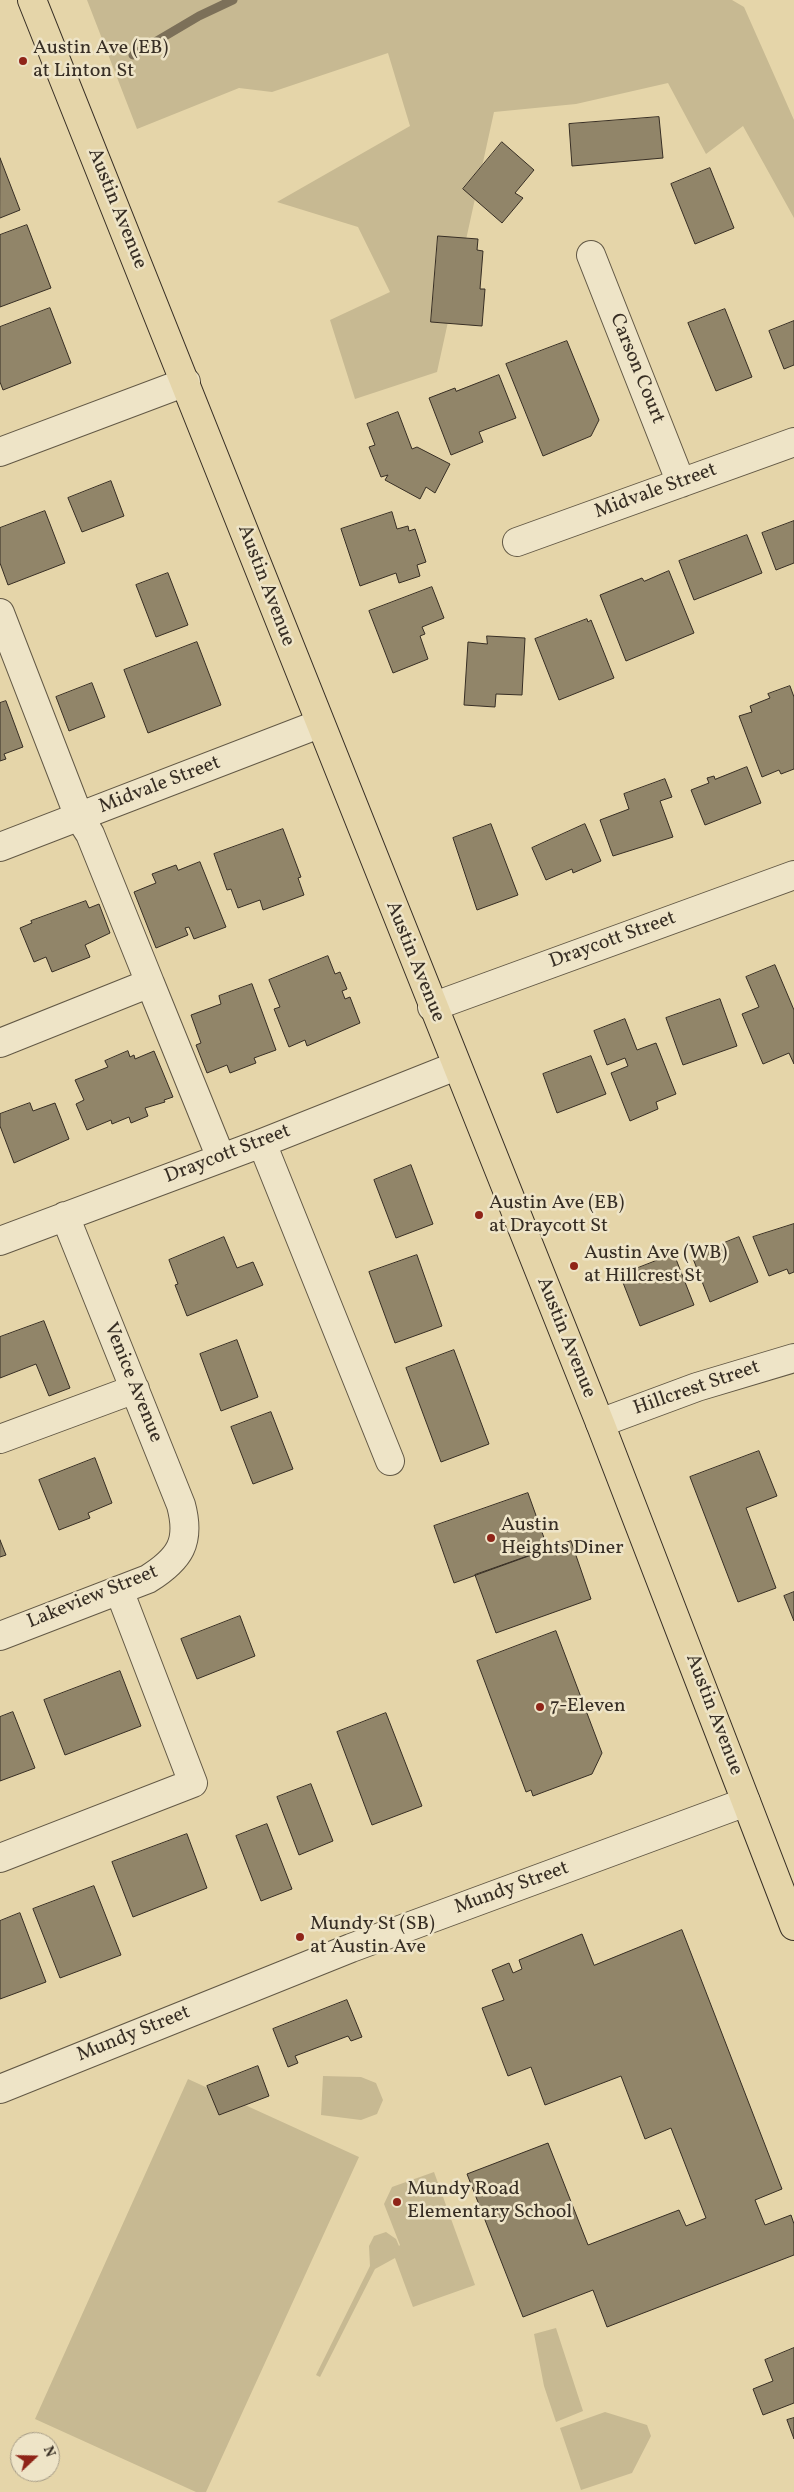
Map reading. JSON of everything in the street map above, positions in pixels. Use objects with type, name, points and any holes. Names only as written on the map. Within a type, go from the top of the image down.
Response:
[{"type":"main road","name":"Austin Avenue","points":[[32,0],[186,382],[319,724],[600,1423],[794,1926]]},
{"type":"street","name":"Carson Court","points":[[591,255],[681,483]]},
{"type":"street","points":[[0,452],[186,382]]},
{"type":"street","name":"Midvale Street","points":[[518,542],[794,442]]},
{"type":"street","points":[[0,613],[79,817],[90,834],[221,1158]]},
{"type":"street","name":"Midvale Street","points":[[0,847],[319,724]]},
{"type":"street","name":"Draycott Street","points":[[432,1007],[794,875]]},
{"type":"street","points":[[0,1043],[150,983]]},
{"type":"street","name":"Draycott Street","points":[[0,1241],[262,1143],[456,1066]]},
{"type":"street","points":[[262,1143],[390,1462]]},
{"type":"street","name":"Venice Avenue","points":[[65,1216],[181,1505],[186,1532],[180,1551]]},
{"type":"street","name":"Hillcrest Street","points":[[600,1423],[697,1387],[794,1358]]},
{"type":"street","points":[[0,1439],[134,1389]]},
{"type":"street","name":"Lakeview Street","points":[[0,1636],[148,1579],[167,1567],[180,1551]]},
{"type":"street","points":[[0,1858],[193,1783],[119,1590]]},
{"type":"street","name":"Mundy Street","points":[[0,2089],[351,1948],[746,1802]]},
{"type":"shaded area","points":[[87,0],[732,0],[744,7],[794,120],[794,218],[743,126],[706,154],[668,83],[576,104],[494,112],[437,372],[355,399],[330,320],[390,292],[358,227],[277,202],[410,126],[388,53],[272,92],[239,88],[137,129]]},
{"type":"shaded area","points":[[323,2076],[361,2077],[376,2083],[383,2100],[377,2114],[361,2120],[321,2115]]},
{"type":"shaded area","points":[[188,2079],[359,2157],[206,2492],[196,2492],[35,2419]]},
{"type":"shaded area","points":[[434,2172],[475,2285],[413,2307],[395,2258],[375,2269],[320,2377],[316,2375],[370,2266],[369,2246],[374,2236],[386,2232],[396,2239],[400,2245],[384,2204],[392,2187]]},
{"type":"shaded area","points":[[556,2328],[583,2411],[556,2422],[544,2386],[534,2334]]},
{"type":"shaded area","points":[[605,2412],[647,2425],[651,2436],[632,2473],[581,2490],[560,2428]]},
{"type":"building","points":[[659,117],[663,158],[572,166],[569,124]]},
{"type":"building","points":[[502,142],[534,170],[515,193],[523,198],[502,223],[463,189]]},
{"type":"building","points":[[0,158],[20,210],[0,218]]},
{"type":"building","points":[[710,168],[734,228],[695,244],[671,184]]},
{"type":"building","points":[[27,225],[51,288],[0,307],[0,235]]},
{"type":"building","points":[[438,236],[478,239],[477,250],[483,251],[480,289],[485,289],[482,326],[431,322]]},
{"type":"building","points":[[50,308],[71,363],[3,390],[0,382],[0,327]]},
{"type":"building","points":[[725,309],[752,377],[716,391],[688,323]]},
{"type":"building","points":[[794,321],[794,365],[784,369],[769,331]]},
{"type":"building","points":[[567,341],[599,420],[591,436],[543,456],[506,364]]},
{"type":"building","points":[[499,375],[516,418],[479,432],[483,442],[451,455],[429,398],[455,388],[456,391]]},
{"type":"building","points":[[398,412],[412,449],[417,447],[450,464],[435,493],[426,487],[420,499],[385,480],[388,475],[381,477],[369,447],[375,445],[367,424]]},
{"type":"building","points":[[111,481],[124,516],[82,532],[68,498]]},
{"type":"building","points":[[45,511],[65,563],[8,585],[0,563],[0,528]]},
{"type":"building","points":[[392,512],[397,529],[408,526],[409,531],[415,529],[426,562],[417,565],[420,576],[399,583],[396,573],[360,586],[341,529]]},
{"type":"building","points":[[794,521],[794,563],[776,570],[762,533]]},
{"type":"building","points":[[747,535],[762,573],[694,600],[679,561]]},
{"type":"building","points":[[669,571],[694,633],[626,661],[600,595],[642,578],[644,581]]},
{"type":"building","points":[[168,573],[188,625],[156,637],[136,585]]},
{"type":"building","points":[[432,587],[444,618],[422,627],[425,634],[420,636],[428,659],[393,673],[369,611]]},
{"type":"building","points":[[587,619],[588,622],[591,620],[614,678],[559,700],[535,639]]},
{"type":"building","points":[[487,636],[525,638],[522,695],[496,694],[495,707],[464,705],[468,642],[487,644]]},
{"type":"building","points":[[197,642],[221,705],[148,733],[124,670]]},
{"type":"building","points":[[92,683],[105,717],[69,731],[56,697]]},
{"type":"building","points":[[790,686],[794,697],[794,769],[781,774],[779,770],[762,777],[739,716],[752,712],[750,706],[770,698],[768,694]]},
{"type":"building","points":[[6,701],[23,747],[4,754],[6,759],[0,761],[0,703]]},
{"type":"building","points":[[747,767],[761,803],[705,825],[691,790],[709,783],[707,778],[714,776],[715,779]]},
{"type":"building","points":[[665,779],[672,797],[660,801],[673,837],[613,856],[600,820],[629,809],[624,794]]},
{"type":"building","points":[[491,824],[518,895],[477,910],[453,838]]},
{"type":"building","points":[[585,824],[601,861],[573,873],[572,869],[546,880],[532,848]]},
{"type":"building","points":[[283,829],[301,877],[298,878],[304,895],[263,910],[260,900],[238,908],[231,889],[227,890],[214,854]]},
{"type":"building","points":[[200,862],[226,927],[194,939],[189,927],[185,928],[188,935],[156,948],[134,892],[156,883],[152,874],[176,865],[178,870]]},
{"type":"building","points":[[86,901],[89,908],[99,904],[110,933],[85,945],[90,957],[52,972],[46,957],[34,962],[20,928],[32,923],[31,921]]},
{"type":"building","points":[[328,956],[335,974],[340,972],[347,989],[342,991],[345,999],[350,997],[360,1023],[307,1046],[305,1040],[289,1047],[274,1009],[280,1007],[269,980]]},
{"type":"building","points":[[775,965],[794,1010],[794,1064],[789,1053],[763,1064],[742,1014],[759,1007],[746,977]]},
{"type":"building","points":[[252,984],[276,1050],[254,1058],[256,1063],[230,1073],[227,1065],[207,1073],[196,1045],[201,1043],[191,1015],[221,1004],[219,996]]},
{"type":"building","points":[[720,999],[737,1046],[683,1065],[666,1018]]},
{"type":"building","points":[[625,1019],[637,1050],[656,1043],[676,1094],[656,1102],[658,1109],[630,1121],[611,1073],[628,1066],[625,1058],[607,1065],[594,1031]]},
{"type":"building","points":[[128,1051],[130,1057],[134,1055],[135,1059],[154,1051],[173,1097],[164,1100],[165,1102],[145,1108],[148,1116],[131,1123],[129,1117],[112,1124],[111,1120],[87,1130],[76,1104],[84,1100],[75,1080],[108,1067],[105,1061]]},
{"type":"building","points":[[591,1056],[606,1094],[557,1113],[543,1074]]},
{"type":"building","points":[[30,1103],[33,1111],[55,1103],[69,1139],[14,1163],[0,1126],[0,1114]]},
{"type":"building","points":[[411,1165],[433,1224],[396,1238],[374,1180]]},
{"type":"building","points":[[794,1224],[794,1272],[789,1274],[787,1269],[769,1276],[753,1237]]},
{"type":"building","points":[[224,1237],[237,1268],[253,1262],[263,1285],[187,1316],[175,1285],[178,1284],[169,1260]]},
{"type":"building","points":[[739,1237],[758,1282],[710,1302],[692,1256]]},
{"type":"building","points":[[674,1254],[694,1305],[640,1326],[620,1275]]},
{"type":"building","points":[[417,1255],[442,1326],[395,1343],[369,1272]]},
{"type":"building","points":[[44,1321],[70,1388],[49,1396],[36,1364],[0,1378],[0,1337]]},
{"type":"building","points":[[237,1340],[258,1397],[221,1411],[200,1354]]},
{"type":"building","points":[[454,1350],[489,1444],[441,1462],[406,1368]]},
{"type":"building","points":[[271,1412],[293,1469],[253,1484],[231,1427]]},
{"type":"building","points":[[759,1451],[777,1496],[746,1508],[776,1588],[738,1602],[690,1477]]},
{"type":"building","points":[[95,1458],[112,1503],[88,1513],[90,1518],[59,1530],[39,1480]]},
{"type":"building","name":"Austin Heights Diner","points":[[528,1493],[548,1549],[454,1583],[434,1526]]},
{"type":"building","points":[[0,1540],[6,1555],[0,1557]]},
{"type":"building","points":[[571,1541],[591,1599],[496,1633],[475,1575]]},
{"type":"building","points":[[794,1592],[794,1621],[784,1596]]},
{"type":"building","points":[[240,1616],[255,1656],[197,1679],[181,1639]]},
{"type":"building","name":"7-Eleven","points":[[556,1631],[602,1753],[592,1774],[533,1796],[531,1790],[526,1792],[477,1661]]},
{"type":"building","points":[[120,1671],[141,1726],[65,1755],[44,1700]]},
{"type":"building","points":[[13,1712],[35,1768],[0,1781],[0,1717]]},
{"type":"building","points":[[386,1713],[422,1806],[372,1825],[337,1732]]},
{"type":"building","points":[[311,1784],[333,1841],[299,1855],[277,1797]]},
{"type":"building","points":[[267,1824],[292,1889],[261,1901],[236,1836]]},
{"type":"building","points":[[187,1834],[207,1888],[133,1917],[112,1862]]},
{"type":"building","points":[[94,1886],[121,1955],[60,1978],[33,1909]]},
{"type":"building","points":[[20,1913],[46,1982],[0,1999],[0,1921]]},
{"type":"building","points":[[682,1930],[782,2189],[755,2200],[765,2225],[791,2215],[794,2224],[794,2255],[607,2327],[593,2290],[523,2317],[467,2174],[548,2143],[588,2245],[679,2210],[686,2226],[706,2218],[671,2128],[645,2139],[621,2076],[545,2105],[531,2067],[508,2076],[482,2008],[504,2000],[492,1970],[509,1963],[513,1973],[522,1969],[519,1960],[582,1934],[594,1965]]},
{"type":"building","points":[[347,2000],[362,2037],[351,2041],[348,2036],[295,2056],[298,2063],[288,2067],[273,2029]]},
{"type":"building","points":[[258,2066],[269,2096],[219,2115],[207,2086]]},
{"type":"building","points":[[794,2348],[794,2403],[763,2415],[753,2389],[773,2381],[765,2360]]},
{"type":"building","points":[[794,2418],[794,2439],[787,2420]]},
{"type":"waterway","points":[[133,55],[199,16],[233,0]]},
{"type":"place","name":"Austin Ave (EB) at Linton St","points":[[23,61]]},
{"type":"place","name":"Austin Ave (EB) at Draycott St","points":[[479,1215]]},
{"type":"place","name":"Austin Ave (WB) at Hillcrest St","points":[[574,1266]]},
{"type":"place","name":"Austin Heights Diner","points":[[491,1538]]},
{"type":"place","name":"7-Eleven","points":[[540,1707]]},
{"type":"place","name":"Mundy St (SB) at Austin Ave","points":[[300,1937]]},
{"type":"place","name":"Mundy Road Elementary School","points":[[397,2202]]}]
